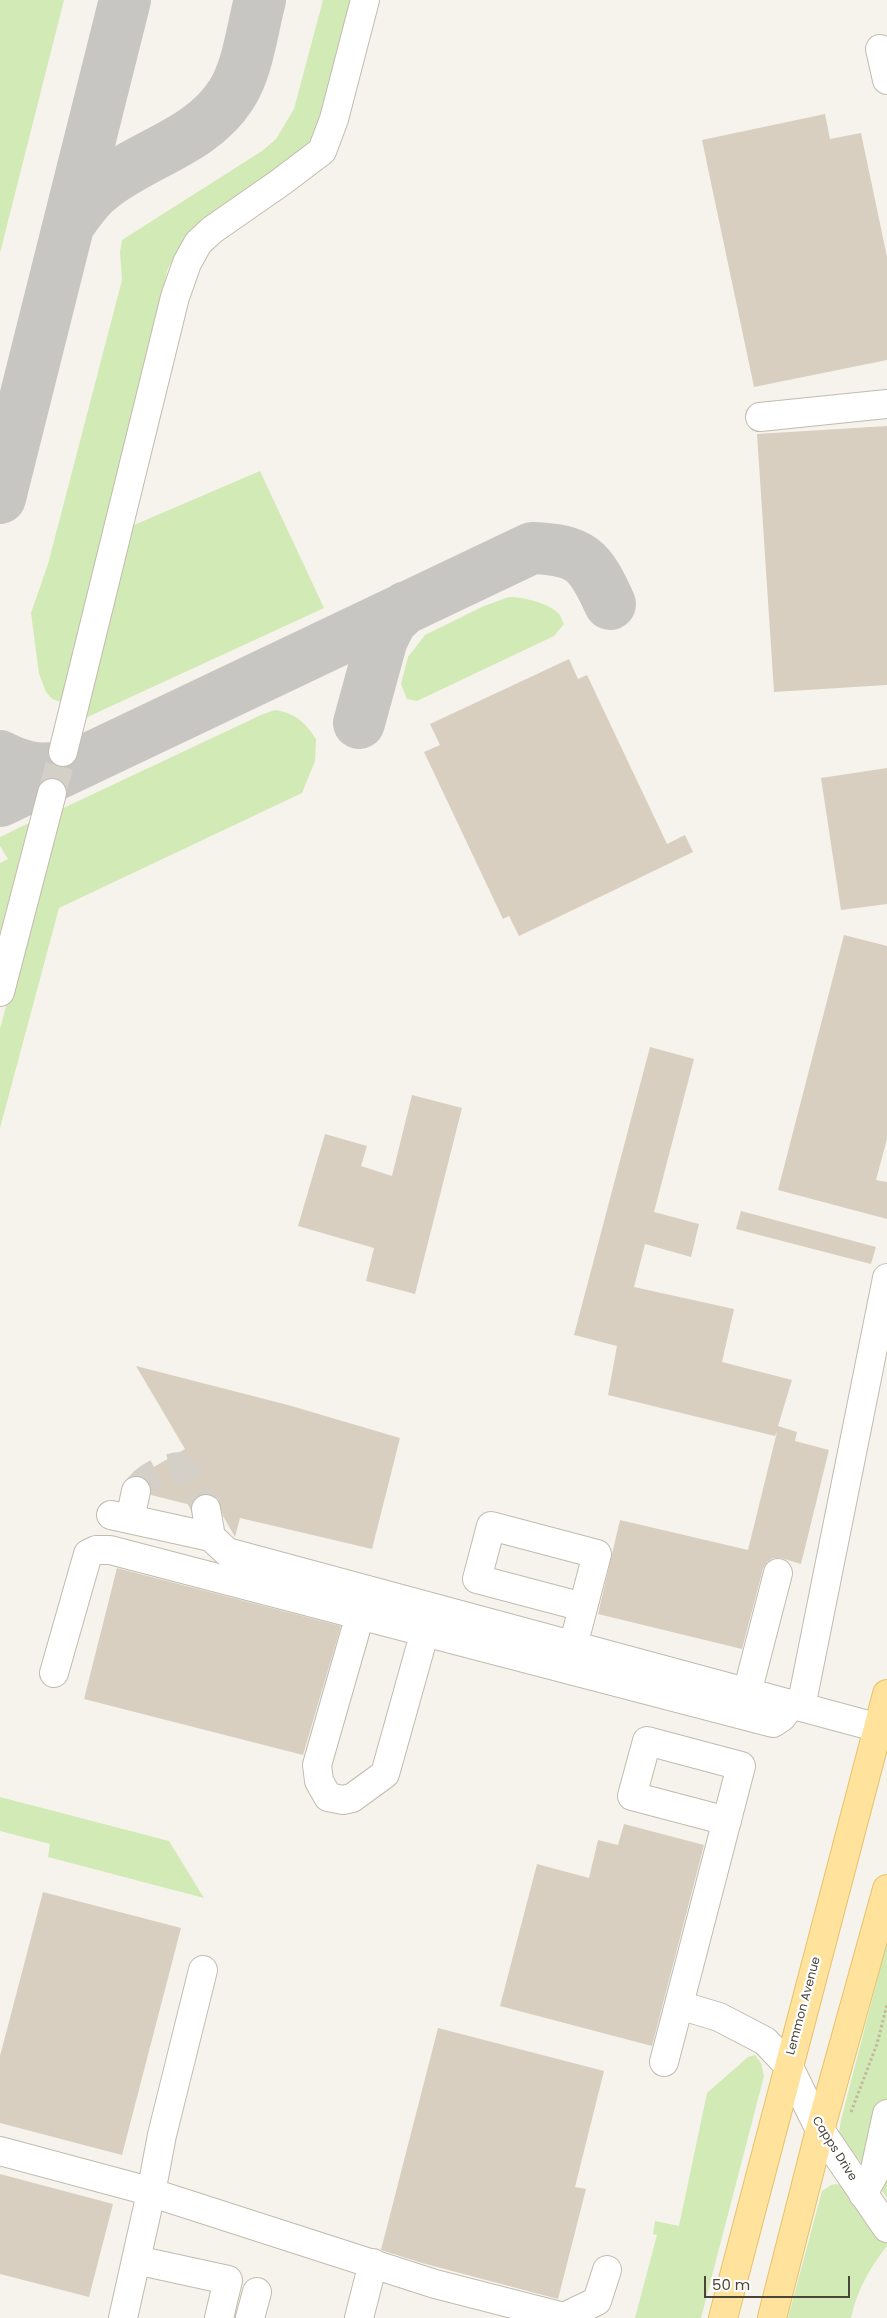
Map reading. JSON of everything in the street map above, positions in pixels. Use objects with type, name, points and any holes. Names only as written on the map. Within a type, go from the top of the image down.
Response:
[{"type":"main road","name":"Lemmon Avenue","points":[[722,2318],[788,2065],[883,1729],[887,1694]]},
{"type":"main road","points":[[772,2318],[820,2130],[887,1889]]},
{"type":"street","points":[[63,752],[175,297],[186,263],[198,244],[212,230],[322,151],[334,118],[365,0]]},
{"type":"street","points":[[880,49],[887,80]]},
{"type":"street","points":[[760,417],[887,404]]},
{"type":"street","points":[[0,992],[52,793]]},
{"type":"street","points":[[54,1673],[88,1554],[96,1550],[110,1550],[773,1723],[796,1706],[887,1278]]},
{"type":"street","points":[[136,1491],[120,1517],[211,1537],[227,1552],[883,1729]]},
{"type":"street","points":[[206,1509],[211,1537]]},
{"type":"street","points":[[747,1693],[778,1573]]},
{"type":"street","points":[[573,1646],[583,1607]]},
{"type":"street","points":[[360,1615],[317,1765],[319,1781],[328,1797],[343,1800],[352,1798],[385,1774],[424,1631]]},
{"type":"street","points":[[664,2062],[727,1821]]},
{"type":"street","points":[[123,2318],[152,2193],[162,2135],[204,1970]]},
{"type":"street","name":"Capps Drive","points":[[679,2005],[719,2017],[765,2041],[788,2065],[820,2130],[887,2228]]},
{"type":"street","points":[[863,2194],[874,2174],[887,2114]]},
{"type":"street","points":[[0,2151],[152,2193],[435,2284],[564,2317],[597,2301],[607,2270]]},
{"type":"street","points":[[136,2260],[228,2280],[219,2318]]},
{"type":"street","points":[[358,2318],[373,2263]]},
{"type":"street","points":[[250,2318],[257,2292]]},
{"type":"path","points":[[850,2117],[877,2044],[887,2005]]},
{"type":"green space","points":[[0,0],[64,0],[0,253]]},
{"type":"green space","points":[[323,0],[351,0],[313,140],[304,154],[185,238],[168,268],[61,702],[52,699],[46,692],[39,674],[31,613],[48,564],[122,280],[120,252],[122,240],[262,151],[276,139],[294,109]]},
{"type":"green space","points":[[260,471],[324,608],[81,720],[127,528]]},
{"type":"green space","points":[[509,597],[528,599],[548,606],[559,614],[564,624],[554,636],[417,701],[407,699],[401,684],[408,657],[425,635],[484,606]]},
{"type":"green space","points":[[275,710],[288,713],[299,719],[316,739],[315,761],[302,793],[59,908],[0,1128],[0,1029],[57,811]]},
{"type":"green space","points":[[31,822],[0,946],[0,863],[8,859],[0,846],[0,837]]},
{"type":"green space","points":[[0,1797],[169,1841],[204,1898],[48,1857],[50,1844],[0,1831]]},
{"type":"green space","points":[[887,1942],[887,2198],[839,2133]]},
{"type":"green space","points":[[755,2055],[761,2063],[764,2076],[701,2318],[635,2318],[657,2235],[653,2234],[655,2221],[679,2226],[707,2093],[748,2057]]},
{"type":"green space","points":[[836,2184],[842,2185],[886,2238],[887,2246],[864,2280],[851,2318],[788,2318],[822,2191]]},
{"type":"building","points":[[825,114],[830,139],[861,133],[887,257],[887,360],[754,387],[702,140]]},
{"type":"building","points":[[887,426],[887,685],[774,692],[757,434]]},
{"type":"building","points":[[569,659],[578,679],[587,675],[667,844],[685,835],[693,852],[519,936],[509,916],[503,919],[424,752],[440,745],[430,724]]},
{"type":"building","points":[[887,768],[887,904],[841,910],[821,778]]},
{"type":"building","points":[[844,935],[887,946],[887,1139],[876,1180],[887,1182],[887,1219],[778,1190]]},
{"type":"building","points":[[650,1047],[694,1059],[654,1212],[699,1224],[691,1257],[645,1244],[634,1287],[734,1309],[722,1362],[792,1380],[778,1426],[797,1432],[795,1441],[829,1450],[801,1564],[781,1558],[773,1558],[767,1562],[763,1569],[742,1649],[598,1614],[620,1520],[748,1550],[777,1432],[775,1436],[608,1395],[617,1346],[574,1335]]},
{"type":"building","points":[[412,1095],[462,1108],[415,1294],[366,1281],[374,1248],[298,1226],[325,1134],[367,1146],[361,1166],[392,1176]]},
{"type":"building","points":[[741,1211],[876,1247],[871,1264],[736,1229]]},
{"type":"building","points":[[136,1366],[288,1405],[400,1438],[372,1549],[240,1518],[235,1537],[223,1516],[218,1499],[212,1495],[204,1494],[196,1497],[191,1505],[151,1495],[151,1487],[147,1480],[138,1476],[185,1449]]},
{"type":"building","points":[[117,1568],[341,1626],[303,1755],[84,1699]]},
{"type":"building","points":[[624,1824],[704,1845],[652,2046],[500,2006],[537,1864],[589,1878],[598,1840],[618,1845]]},
{"type":"building","points":[[43,1892],[181,1928],[122,2155],[0,2123],[0,2056]]},
{"type":"building","points":[[438,2028],[604,2071],[575,2187],[586,2189],[558,2299],[422,2263],[381,2250]]},
{"type":"building","points":[[0,2174],[113,2204],[89,2297],[0,2274]]},
{"type":"taxiway","points":[[0,498],[125,0]]},
{"type":"taxiway","points":[[69,224],[87,200],[101,187],[117,175],[188,136],[219,111],[231,95],[242,74],[260,0]]},
{"type":"taxiway","points":[[0,801],[532,548],[562,551],[582,560],[590,567],[610,604]]},
{"type":"taxiway","points":[[359,723],[382,639],[391,621],[406,607]]},
{"type":"taxiway","points":[[0,756],[27,767],[53,768],[73,765]]},
{"type":"tunnel","points":[[52,793],[63,752]]},
{"type":"tunnel","points":[[136,1491],[144,1481],[154,1474],[178,1466],[188,1474],[206,1509]]}]
